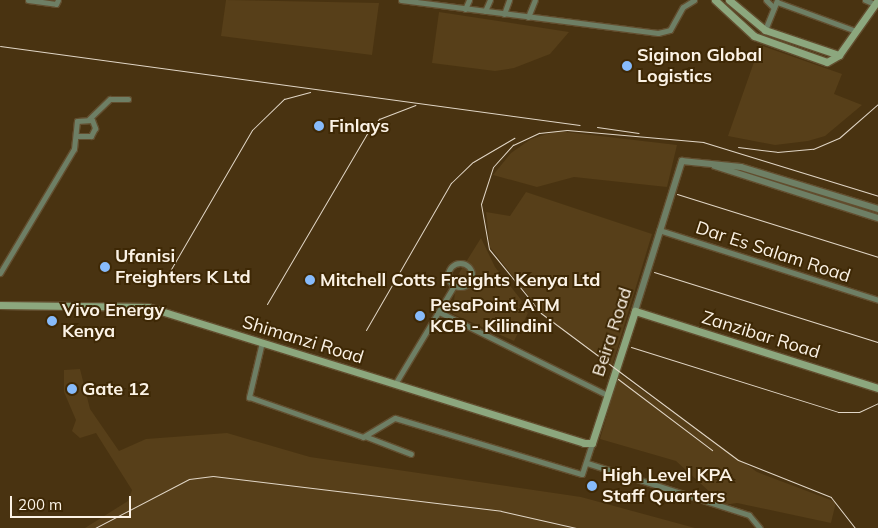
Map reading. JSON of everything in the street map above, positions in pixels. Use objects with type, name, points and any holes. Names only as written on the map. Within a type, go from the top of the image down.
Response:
[{"type":"main road","points":[[715,0],[754,36],[803,50]]},
{"type":"main road","points":[[729,0],[765,30],[827,62],[839,55],[876,2]]},
{"type":"main road","name":"Shimanzi Road","points":[[0,305],[139,306],[592,443]]},
{"type":"main road","name":"Zanzibar Road","points":[[635,311],[878,388]]},
{"type":"main road","name":"Beira Road","points":[[592,443],[635,311]]},
{"type":"street","points":[[28,0],[56,4],[58,0]]},
{"type":"street","points":[[401,0],[658,33],[670,30],[683,7],[694,0]]},
{"type":"street","points":[[445,6],[448,0]]},
{"type":"street","points":[[465,9],[469,0]]},
{"type":"street","points":[[485,11],[490,0]]},
{"type":"street","points":[[504,14],[509,0]]},
{"type":"street","points":[[528,17],[535,0]]},
{"type":"street","points":[[766,0],[774,8]]},
{"type":"street","points":[[865,0],[876,2]]},
{"type":"street","points":[[765,30],[777,1],[856,31]]},
{"type":"street","points":[[0,273],[78,136],[78,121],[89,118],[110,99],[128,99]]},
{"type":"street","points":[[78,136],[87,138],[94,133],[89,118]]},
{"type":"street","points":[[706,162],[741,167],[878,210]]},
{"type":"street","points":[[706,162],[878,218]]},
{"type":"street","name":"Beira Road","points":[[635,311],[679,164],[706,162]]},
{"type":"street","name":"Dar Es Salam Road","points":[[659,230],[878,300]]},
{"type":"street","points":[[464,263],[472,272],[471,280],[466,286],[454,286],[448,275],[450,268],[464,263]]},
{"type":"street","points":[[395,384],[454,286]]},
{"type":"street","points":[[439,312],[607,395]]},
{"type":"street","points":[[262,342],[249,397],[411,454]]},
{"type":"street","points":[[367,437],[395,418],[574,474],[582,474],[592,443]]},
{"type":"street","points":[[587,463],[749,515],[760,528]]},
{"type":"shaded area","points":[[226,0],[379,3],[372,55],[221,36]]},
{"type":"shaded area","points":[[439,12],[569,32],[550,54],[514,68],[495,71],[432,63]]},
{"type":"shaded area","points":[[760,45],[842,74],[834,94],[862,105],[825,136],[808,141],[775,145],[728,136]]},
{"type":"shaded area","points":[[557,131],[677,145],[667,187],[574,177],[537,187],[493,175],[511,153],[531,139]]},
{"type":"shaded area","points":[[526,192],[652,234],[612,366],[545,317],[490,247],[486,212],[510,216]]},
{"type":"shaded area","points":[[481,238],[495,267],[522,301],[519,306],[528,313],[514,341],[453,314],[456,278]]},
{"type":"shaded area","points":[[80,369],[90,409],[119,451],[146,439],[227,433],[310,457],[581,497],[695,528],[85,528],[128,501],[132,490],[96,433],[80,438],[72,431],[76,420],[64,392],[64,370]]},
{"type":"shaded area","points":[[619,374],[757,472],[836,502],[831,523],[737,503],[724,505],[676,461],[600,439]]},
{"type":"railway","points":[[0,46],[580,125]]},
{"type":"railway","points":[[167,276],[252,130],[284,99],[310,92]]},
{"type":"railway","points":[[738,147],[777,152],[813,149],[839,138],[878,104]]},
{"type":"railway","points":[[267,304],[366,135],[379,119],[415,105]]},
{"type":"railway","points":[[597,127],[639,133]]},
{"type":"railway","points":[[855,528],[831,497],[738,460],[541,313],[489,249],[481,204],[493,167],[513,145],[539,133],[567,130],[703,142],[878,196]]},
{"type":"railway","points":[[366,330],[451,183],[473,162],[514,138]]},
{"type":"railway","points":[[677,194],[878,257]]},
{"type":"railway","points":[[654,272],[878,342]]},
{"type":"railway","points":[[631,347],[838,412],[859,412],[878,403]]},
{"type":"railway","points":[[618,379],[712,450]]},
{"type":"railway","points":[[95,528],[189,479],[213,476],[501,511],[576,528]]},
{"type":"place","name":"Siginon Global Logistics","points":[[627,66]]},
{"type":"place","name":"Finlays","points":[[319,126]]},
{"type":"place","name":"Ufanisi Freighters K Ltd","points":[[105,267]]},
{"type":"place","name":"Mitchell Cotts Freights Kenya Ltd","points":[[310,280]]},
{"type":"place","name":"PesaPoint ATM KCB - Kilindini","points":[[420,316]]},
{"type":"place","name":"Vivo Energy Kenya","points":[[52,321]]},
{"type":"place","name":"Gate 12","points":[[72,389]]},
{"type":"place","name":"High Level KPA Staff Quarters","points":[[592,486]]}]
